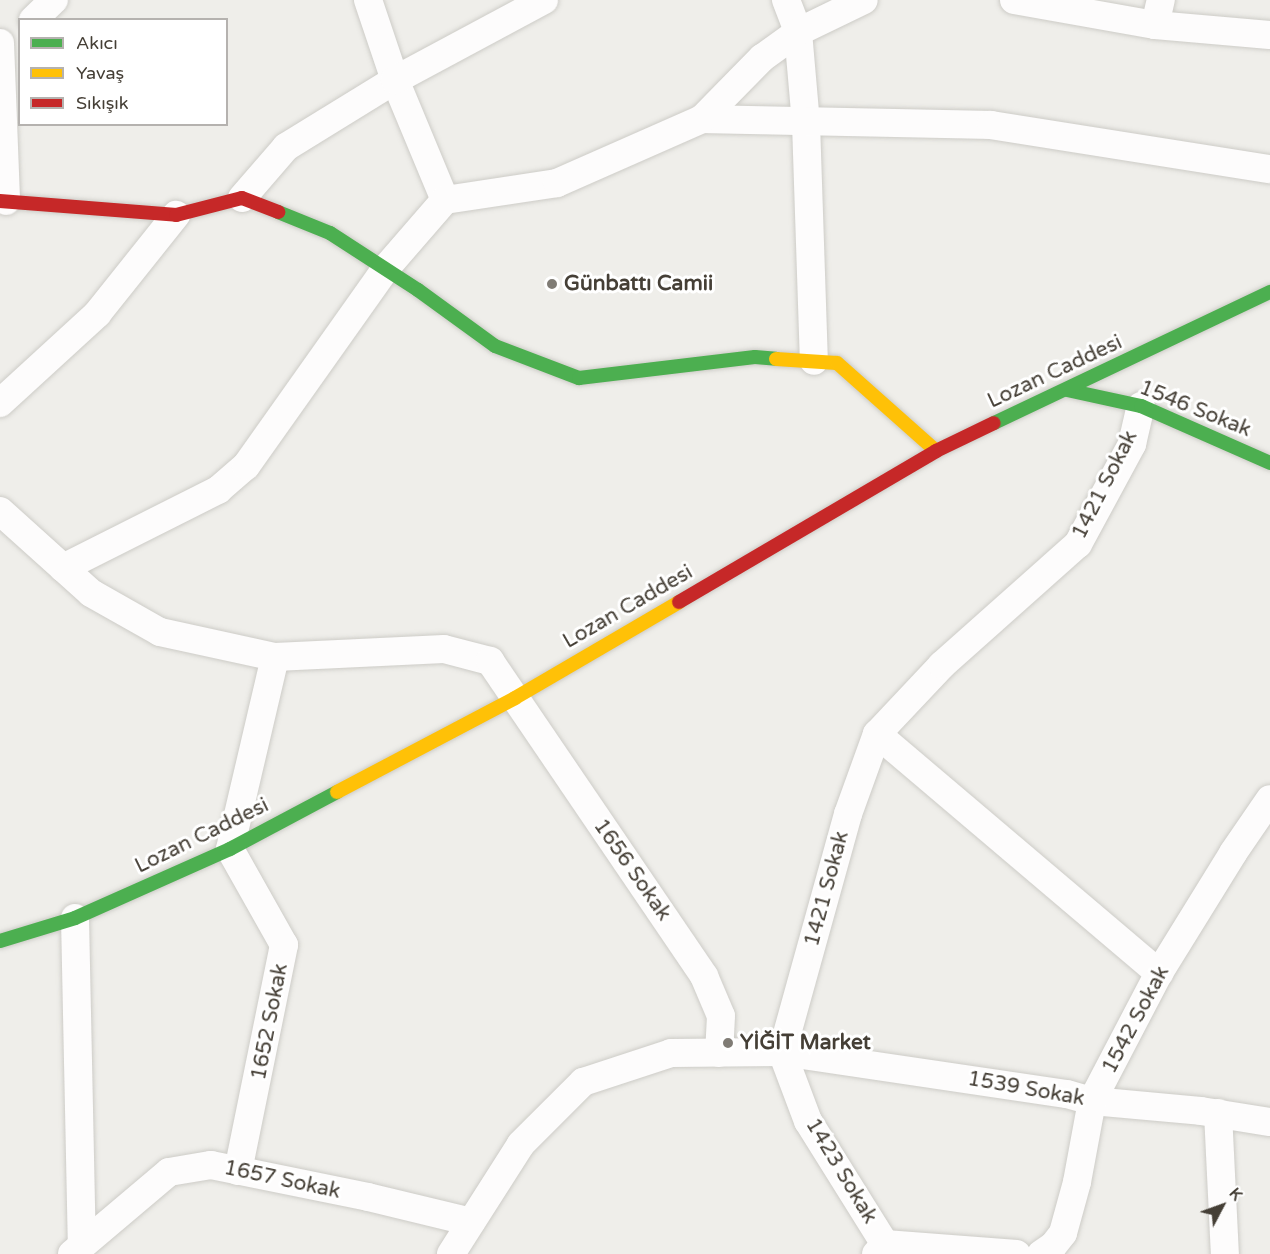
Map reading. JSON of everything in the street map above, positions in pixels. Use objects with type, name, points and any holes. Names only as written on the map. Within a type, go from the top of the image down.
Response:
[{"type":"main road","points":[[3,201],[176,215],[242,198],[330,233],[386,268],[495,346],[579,378],[755,357],[837,363],[936,451]]},
{"type":"main road","name":"Lozan Caddesi","points":[[0,941],[75,918],[230,849],[515,698],[936,451],[1270,292]]},
{"type":"main road","name":"1546 Sokak","points":[[1067,390],[1141,406],[1270,463]]},
{"type":"street","points":[[35,18],[54,0]]},
{"type":"street","points":[[368,0],[395,80],[445,200]]},
{"type":"street","points":[[242,198],[286,147],[395,80],[544,0]]},
{"type":"street","points":[[786,0],[798,32],[806,123],[814,362]]},
{"type":"street","points":[[63,568],[218,490],[246,466],[386,268],[445,200],[557,183],[702,120],[762,58],[798,32],[864,0]]},
{"type":"street","points":[[1014,0],[1158,13],[1270,35]]},
{"type":"street","points":[[3,201],[7,41]]},
{"type":"street","points":[[702,120],[991,125],[1270,169]]},
{"type":"street","points":[[0,403],[97,314],[176,215]]},
{"type":"street","name":"1421 Sokak","points":[[782,1052],[848,814],[877,734],[942,665],[1077,544],[1131,444],[1141,406]]},
{"type":"street","name":"1656 Sokak","points":[[0,512],[91,593],[160,632],[274,657],[444,649],[490,661],[704,976],[721,1016],[719,1053]]},
{"type":"street","points":[[230,849],[274,657]]},
{"type":"street","points":[[877,734],[1159,974]]},
{"type":"street","name":"1542 Sokak","points":[[1041,1254],[1053,1246],[1063,1233],[1077,1182],[1092,1101],[1159,974],[1233,853],[1270,799]]},
{"type":"street","name":"1652 Sokak","points":[[230,849],[284,945],[238,1171]]},
{"type":"street","name":"1657 Sokak","points":[[75,918],[77,1250]]},
{"type":"street","points":[[451,1254],[521,1144],[583,1082],[671,1053],[782,1052]]},
{"type":"street","name":"1539 Sokak","points":[[782,1052],[1067,1094],[1092,1101],[1218,1113],[1270,1122]]},
{"type":"street","name":"1423 Sokak","points":[[782,1052],[808,1121],[883,1250]]},
{"type":"street","points":[[1218,1113],[1225,1254]]},
{"type":"street","name":"1657 Sokak","points":[[77,1250],[169,1172],[210,1165],[368,1197],[471,1222]]},
{"type":"street","points":[[883,1250],[1017,1254]]},
{"type":"traffic: fast","points":[[278,212],[330,233],[418,290],[495,346],[579,378],[755,357],[776,359]]},
{"type":"traffic: fast","points":[[994,423],[1270,292]]},
{"type":"traffic: fast","points":[[1067,390],[1141,406],[1270,463]]},
{"type":"traffic: fast","points":[[0,941],[75,918],[230,849],[337,792]]},
{"type":"traffic: slow","points":[[776,359],[837,363],[936,451]]},
{"type":"traffic: slow","points":[[337,792],[515,698],[679,602]]},
{"type":"traffic: jam","points":[[0,201],[176,215],[242,198],[278,212]]},
{"type":"traffic: jam","points":[[679,602],[936,451],[994,423]]},
{"type":"place","name":"Günbattı Camii","points":[[552,284]]},
{"type":"place","name":"YİĞİT Market","points":[[728,1043]]}]
